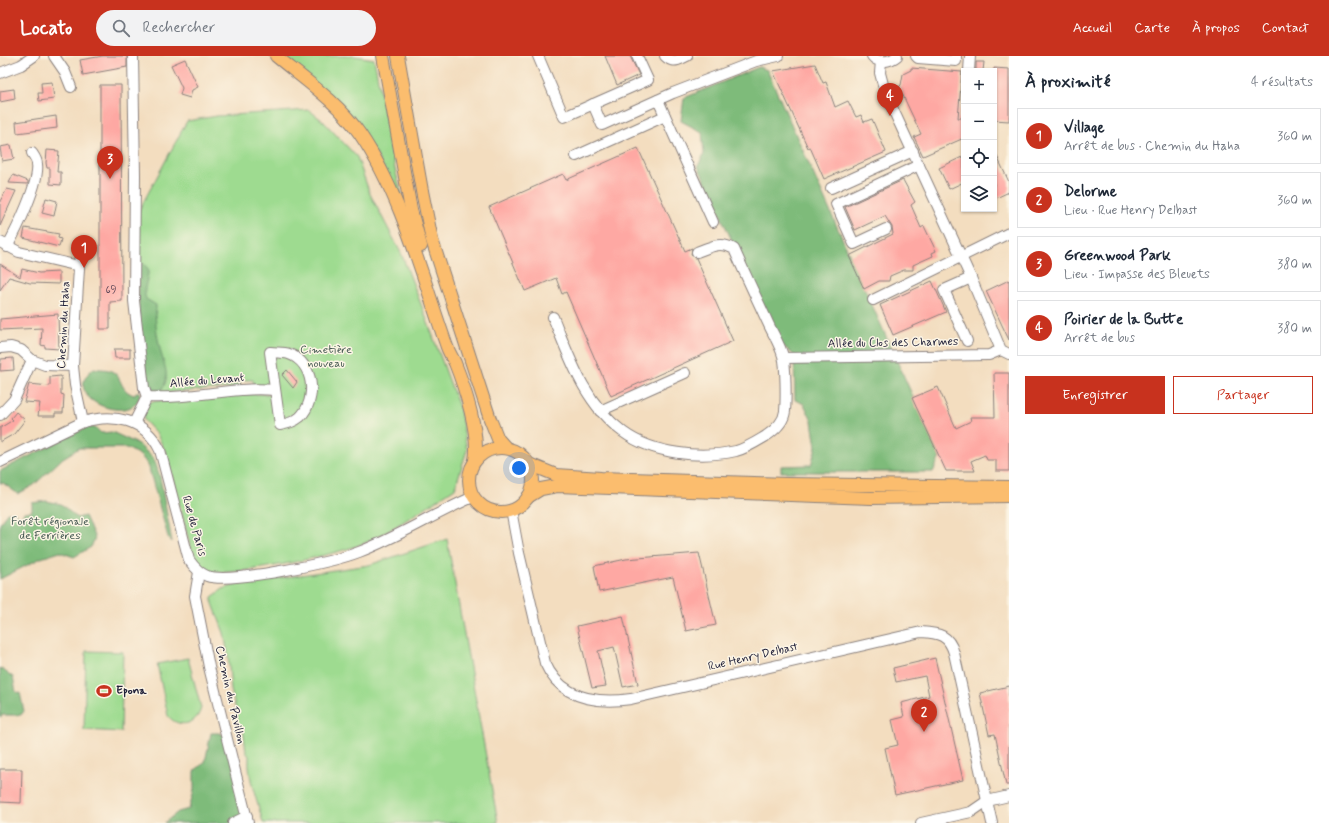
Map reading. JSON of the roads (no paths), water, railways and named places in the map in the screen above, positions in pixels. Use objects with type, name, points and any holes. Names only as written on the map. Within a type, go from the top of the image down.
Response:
[{"type":"main road","points":[[276,56],[341,110],[352,123],[369,147],[410,236],[447,346],[455,364],[475,430],[478,449],[469,475],[469,486],[473,496],[480,505],[490,510],[500,512],[511,510],[521,505],[528,497],[541,489],[557,486],[871,498],[1009,496]]},
{"type":"main road","points":[[398,56],[422,190],[435,251],[490,419],[498,439],[506,448],[519,453],[529,464],[556,475],[601,478],[787,484],[1009,487]]},
{"type":"main road","points":[[384,62],[411,210],[452,346],[455,364]]},
{"type":"main road","points":[[475,460],[489,450],[506,448]]},
{"type":"main road","points":[[528,497],[533,481],[529,464]]},
{"type":"street","points":[[0,73],[21,65],[34,56]]},
{"type":"street","points":[[54,56],[66,72],[71,87]]},
{"type":"street","points":[[133,56],[135,174],[134,301],[144,388],[147,397],[134,423]]},
{"type":"street","points":[[538,56],[564,117],[648,80],[637,56]]},
{"type":"street","points":[[665,56],[669,60],[675,62],[687,56]]},
{"type":"street","points":[[593,104],[602,125],[658,100],[756,61],[778,56]]},
{"type":"street","points":[[872,56],[881,61],[891,60],[897,56]]},
{"type":"street","points":[[916,56],[918,58],[956,61],[956,56]]},
{"type":"street","points":[[969,68],[970,56]]},
{"type":"street","name":"Allée du Clos des Charmes","points":[[784,358],[988,355],[1005,352],[913,151],[884,92],[880,73],[881,61]]},
{"type":"street","points":[[658,100],[712,222]]},
{"type":"street","points":[[576,156],[665,116]]},
{"type":"street","points":[[831,188],[913,151]]},
{"type":"street","points":[[32,153],[37,163],[36,177],[14,234],[3,244],[20,252],[79,266]]},
{"type":"street","points":[[886,229],[854,244],[836,204],[919,165]]},
{"type":"street","points":[[873,300],[1009,233]]},
{"type":"street","points":[[553,317],[581,381],[593,403],[623,432],[639,441],[661,449],[682,453],[709,454],[736,451],[757,442],[773,431],[781,422],[785,412],[784,358],[734,249],[726,245],[718,244],[697,252]]},
{"type":"street","name":"Chemin du Haha","points":[[80,252],[73,366],[84,422]]},
{"type":"street","points":[[967,341],[944,290],[971,278]]},
{"type":"street","points":[[0,348],[11,347],[21,350],[32,360],[46,365],[73,366]]},
{"type":"street","points":[[270,352],[287,354],[296,358],[310,375],[311,387],[307,408],[299,418],[291,423],[280,425],[275,390],[270,352]]},
{"type":"street","points":[[0,415],[14,400],[32,360]]},
{"type":"street","points":[[600,411],[685,373]]},
{"type":"street","name":"Allée du Levant","points":[[147,397],[169,399],[230,390],[275,390]]},
{"type":"street","name":"Rue de Paris","points":[[0,462],[84,422],[96,418],[114,417],[134,423],[151,435],[160,450],[186,552],[192,565],[199,572],[211,577],[228,578],[312,565],[358,553],[390,539],[444,509],[473,496]]},
{"type":"street","name":"Rue Henry Delbast","points":[[511,510],[519,554],[545,663],[554,679],[571,693],[581,697],[601,702],[631,700],[921,632],[939,634],[946,638],[951,644],[992,823]]},
{"type":"street","name":"Chemin du Pavillon","points":[[199,572],[195,596],[209,667],[247,820]]},
{"type":"street","points":[[921,823],[971,812],[987,801],[1009,796]]},
{"type":"street","points":[[233,823],[247,820]]},
{"type":"place","name":"Poirier de la Butte","points":[[890,116]]},
{"type":"place","name":"Greenwood Park","points":[[110,179]]},
{"type":"place","name":"Village","points":[[84,268]]},
{"type":"place","name":"Epona","points":[[104,691]]},
{"type":"place","name":"Delorme","points":[[924,732]]},
{"type":"park label","name":"Cimetière nouveau","points":[[326,357]]},
{"type":"park label","name":"Forêt régionale de Ferrières","points":[[50,529]]}]
